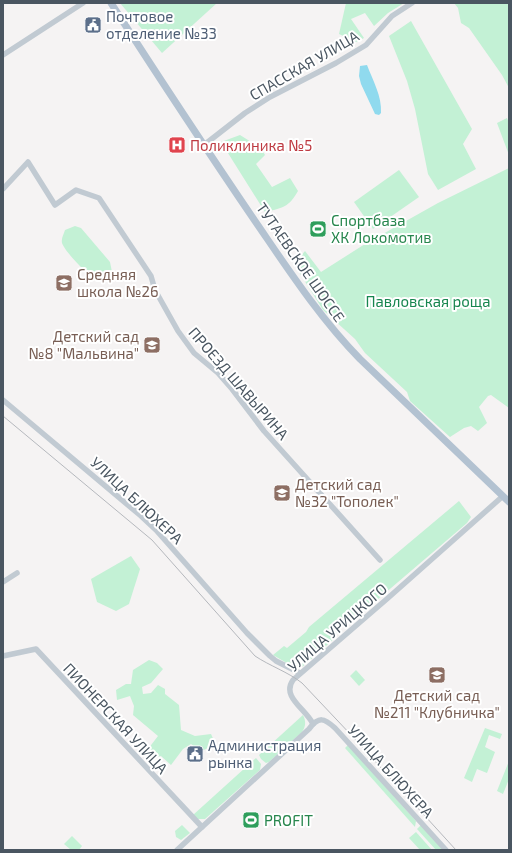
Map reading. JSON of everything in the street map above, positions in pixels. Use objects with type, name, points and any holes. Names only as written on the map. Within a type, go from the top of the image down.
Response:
[{"type":"main road","name":"ТУТАЕВСКОЕ ШОССЕ","points":[[111,3],[204,145],[311,302],[341,340],[509,502]]},
{"type":"street","points":[[3,55],[83,3]]},
{"type":"street","name":"СПАССКАЯ УЛИЦА","points":[[204,145],[245,113],[270,97],[366,45],[392,16],[412,3]]},
{"type":"street","name":"ПРОЕЗД ШАВЫРИНА","points":[[3,189],[28,162],[55,205],[76,190],[99,198],[151,276],[155,290],[174,324],[194,352],[223,379],[264,431],[380,560]]},
{"type":"street","name":"УЛИЦА БЛЮХЕРА","points":[[3,400],[141,516],[156,530],[270,656],[276,661],[300,673]]},
{"type":"street","name":"УЛИЦА УРИЦКОГО","points":[[313,724],[309,716],[289,694],[290,683],[503,496]]},
{"type":"street","points":[[3,582],[17,573]]},
{"type":"street","name":"ПИОНЕРСКАЯ УЛИЦА","points":[[3,656],[36,649],[202,827]]},
{"type":"street","name":"УЛИЦА БЛЮХЕРА","points":[[313,724],[316,721],[328,721],[446,850]]},
{"type":"street","points":[[176,850],[268,768],[313,724]]},
{"type":"green space","points":[[120,3],[217,3],[162,53]]},
{"type":"green space","points":[[346,3],[404,3],[388,13],[374,26],[365,13],[351,19],[364,38],[356,42],[339,34]]},
{"type":"green space","points":[[454,3],[509,3],[509,88],[502,75],[469,28],[461,23],[458,8]]},
{"type":"green space","points":[[411,21],[472,129],[463,144],[476,169],[438,190],[428,174],[415,109],[407,81],[389,36]]},
{"type":"green space","points":[[507,118],[509,123],[509,155],[497,123]]},
{"type":"green space","points":[[240,135],[261,148],[265,155],[256,164],[272,187],[290,178],[298,191],[292,200],[285,206],[265,212],[221,142]]},
{"type":"green space","name":"Павловская роща","points":[[509,168],[509,408],[491,395],[488,396],[479,407],[487,423],[478,431],[471,426],[464,428],[450,437],[410,401],[407,392],[365,353],[355,339],[323,310],[294,264],[305,251],[321,272],[365,244],[438,203]]},
{"type":"green space","points":[[399,170],[419,197],[373,229],[354,202]]},
{"type":"green space","points":[[75,226],[81,228],[110,262],[112,272],[106,280],[97,281],[93,278],[77,263],[64,247],[62,238],[65,230]]},
{"type":"green space","points":[[459,501],[471,517],[467,523],[356,618],[345,622],[337,630],[335,638],[302,667],[297,669],[273,655],[284,646],[287,648],[306,632],[309,627]]},
{"type":"green space","points":[[131,556],[140,569],[129,604],[116,611],[97,602],[91,579]]},
{"type":"green space","points":[[149,660],[157,663],[163,669],[151,683],[142,687],[143,694],[151,693],[158,685],[165,689],[165,694],[179,705],[181,730],[195,736],[211,734],[216,745],[201,751],[191,744],[183,749],[171,765],[161,756],[147,759],[145,753],[158,736],[133,715],[134,706],[130,696],[117,700],[116,690],[126,684],[131,684],[133,670]]},
{"type":"green space","points":[[356,670],[365,680],[359,686],[350,676]]},
{"type":"green space","points":[[303,715],[305,724],[302,732],[269,762],[266,763],[261,759],[259,755]]},
{"type":"green space","points":[[485,728],[502,734],[500,739],[489,735],[485,747],[495,752],[487,773],[477,769],[472,782],[464,778]]},
{"type":"green space","points":[[348,745],[416,821],[415,827],[345,748]]},
{"type":"green space","points":[[256,758],[261,764],[260,770],[205,819],[197,819],[193,815]]},
{"type":"green space","points":[[509,761],[509,779],[503,794],[497,791]]},
{"type":"green space","points":[[182,825],[190,833],[181,840],[176,837],[175,831]]},
{"type":"green space","points":[[421,825],[444,850],[436,850],[417,829]]},
{"type":"green space","points":[[416,832],[432,850],[420,850],[409,838]]},
{"type":"green space","points":[[72,836],[82,846],[79,850],[71,850],[64,844]]},
{"type":"water","points":[[367,65],[377,89],[380,101],[381,113],[379,115],[375,114],[361,84],[359,76],[360,66]]},
{"type":"tram line","points":[[3,416],[152,540],[255,656],[302,683],[456,850]]},
{"type":"place","name":"Почтовое отделение №33","points":[[93,25]]},
{"type":"place","name":"Поликлиника №5","points":[[177,145]]},
{"type":"place","name":"Спортбаза ХК Локомотив","points":[[318,229]]},
{"type":"place","name":"Средняя школа №26","points":[[64,283]]},
{"type":"place","name":"Детский сад №8 \"Мальвина\"","points":[[152,345]]},
{"type":"place","name":"Детский сад №32 \"Тополек\"","points":[[282,493]]},
{"type":"place","name":"Детский сад №211 \"Клубничка\"","points":[[437,675]]},
{"type":"place","name":"Администрация рынка","points":[[195,754]]},
{"type":"place","name":"PROFIT","points":[[251,820]]}]
